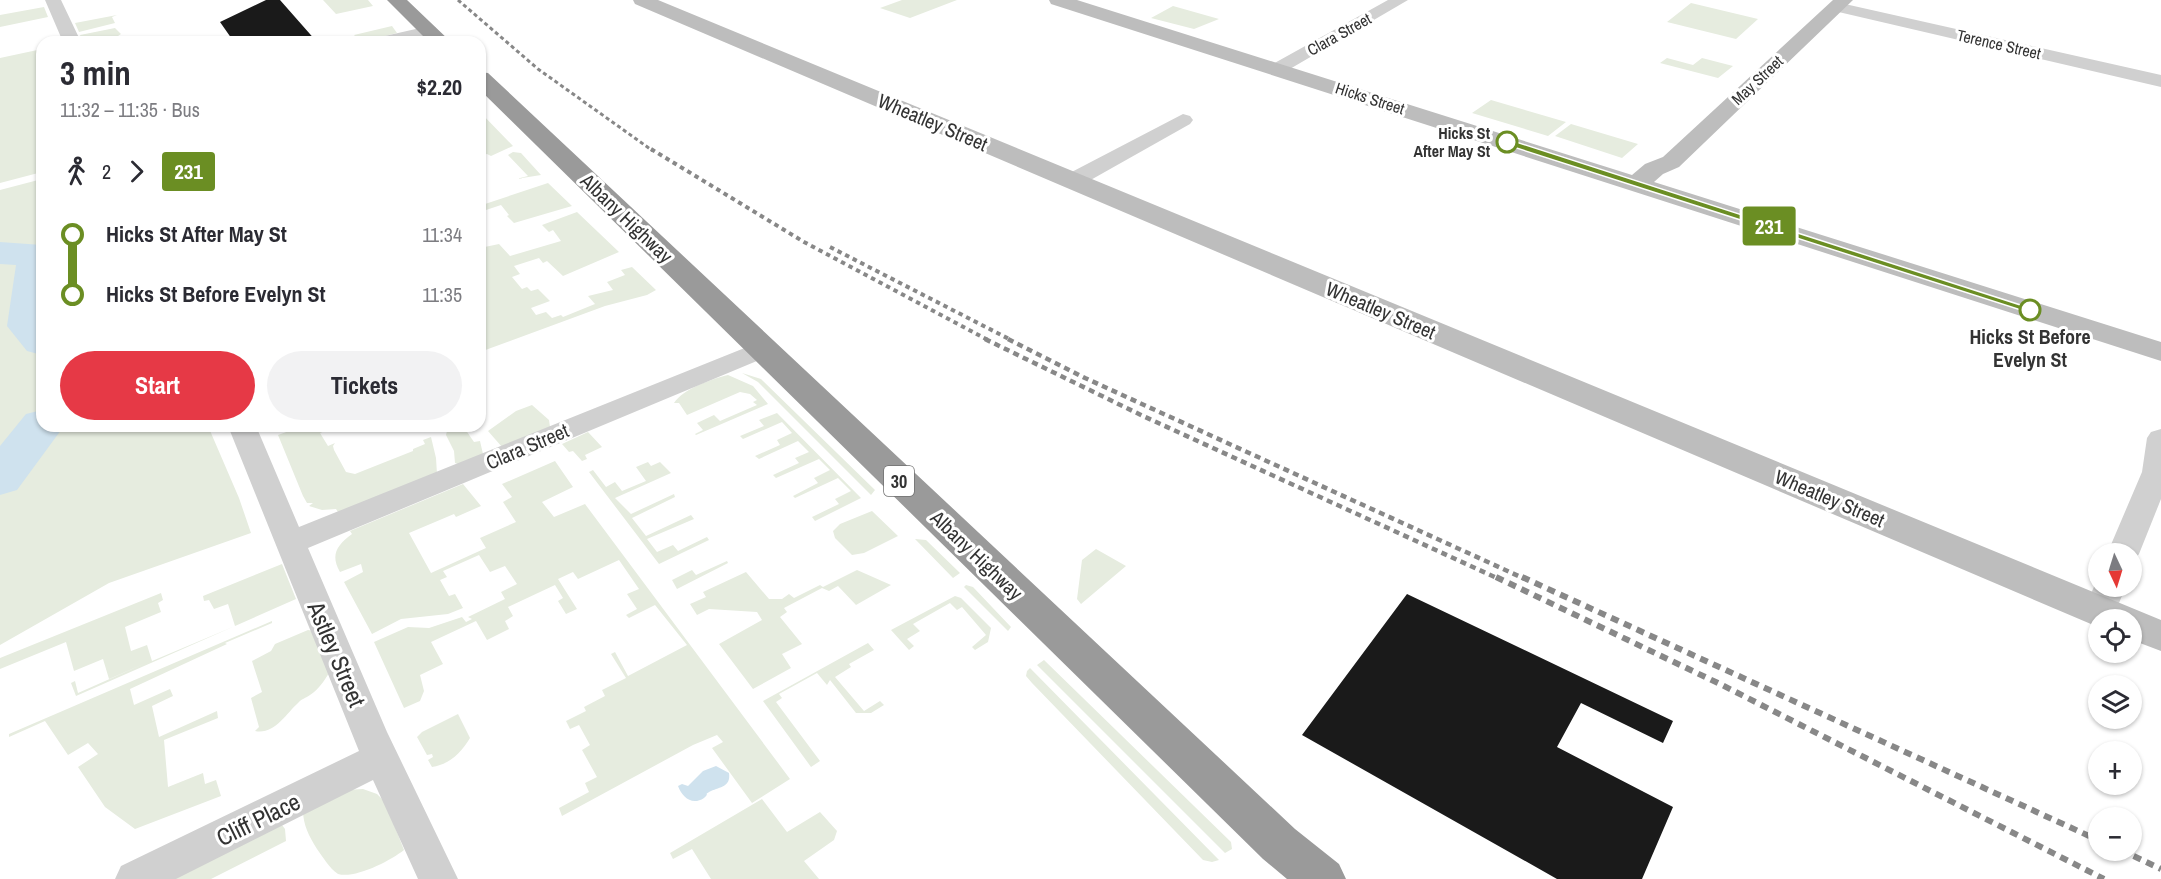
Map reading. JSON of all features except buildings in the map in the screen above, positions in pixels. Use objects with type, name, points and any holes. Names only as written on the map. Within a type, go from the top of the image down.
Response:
[{"type":"highway","points":[[396,0],[435,36]]},
{"type":"highway","name":"Albany Highway","points":[[486,84],[1162,733],[1280,844],[1322,879]]},
{"type":"street","points":[[53,0],[69,36]]},
{"type":"street","name":"Wheatley Street","points":[[642,0],[1072,181],[2113,609]]},
{"type":"street","name":"Hicks Street","points":[[1058,0],[2161,352]]},
{"type":"street","name":"Clara Street","points":[[1277,69],[1400,0]]},
{"type":"street","name":"Terence Street","points":[[1840,4],[2161,81]]},
{"type":"street","name":"May Street","points":[[1637,184],[1654,169],[1671,162],[1840,4]]},
{"type":"street","points":[[1072,181],[1183,120]]},
{"type":"street","points":[[1661,191],[1674,174],[1671,162]]},
{"type":"street","name":"Clara Street","points":[[291,543],[762,350]]},
{"type":"street","name":"Astley Street","points":[[245,432],[381,758],[438,879]]},
{"type":"street","points":[[2128,543],[2157,472],[2161,438]]},
{"type":"street","name":"Wheatley Street","points":[[2142,625],[2161,636]]},
{"type":"street","name":"Cliff Place","points":[[135,879],[381,758]]},
{"type":"shaded area","points":[[323,0],[368,0],[373,6],[336,14]]},
{"type":"shaded area","points":[[902,0],[957,0],[910,18],[880,8]]},
{"type":"shaded area","points":[[1691,3],[1758,19],[1736,39],[1667,22]]},
{"type":"shaded area","points":[[1173,6],[1219,19],[1194,29],[1151,18]]},
{"type":"shaded area","points":[[44,7],[48,17],[0,27],[0,15]]},
{"type":"shaded area","points":[[117,15],[112,17],[115,23],[79,32],[75,23]]},
{"type":"shaded area","points":[[392,26],[397,33],[385,36],[354,35]]},
{"type":"shaded area","points":[[115,28],[121,34],[118,36],[80,35]]},
{"type":"shaded area","points":[[36,50],[36,174],[0,183],[0,58]]},
{"type":"shaded area","points":[[1667,58],[1693,65],[1702,58],[1733,66],[1718,78],[1660,63]]},
{"type":"shaded area","points":[[1491,100],[1566,122],[1548,136],[1472,113]]},
{"type":"shaded area","points":[[486,118],[513,146],[491,156],[487,154]]},
{"type":"shaded area","points":[[1571,124],[1638,144],[1622,158],[1555,136]]},
{"type":"shaded area","points":[[513,152],[521,153],[541,175],[516,179],[528,176],[508,155]]},
{"type":"shaded area","points":[[36,181],[36,432],[211,432],[239,498],[251,533],[109,583],[0,645],[0,190]]},
{"type":"shaded area","points":[[548,183],[572,206],[514,223],[501,205],[486,210],[486,204]]},
{"type":"shaded area","points":[[577,212],[619,252],[563,276],[547,261],[543,263],[539,258],[514,266],[520,274],[512,277],[522,289],[527,287],[531,291],[538,289],[550,301],[531,308],[536,315],[546,312],[552,318],[561,315],[563,317],[595,304],[588,296],[613,290],[607,282],[625,275],[621,270],[632,267],[656,290],[647,295],[605,306],[486,350],[486,247],[499,244],[510,256],[561,241],[553,230],[549,232],[542,225]]},
{"type":"shaded area","points":[[742,373],[761,379],[875,490],[871,495],[758,382]]},
{"type":"shaded area","points":[[728,375],[753,386],[768,404],[696,435],[703,430],[697,423],[714,415],[720,421],[757,405],[753,402],[757,400],[750,394],[740,392],[687,415],[679,403],[674,403],[691,389]]},
{"type":"shaded area","points":[[532,405],[549,420],[550,427],[502,447],[488,431],[516,411]]},
{"type":"shaded area","points":[[777,413],[861,498],[815,521],[812,517],[839,504],[835,499],[851,491],[838,478],[795,498],[793,496],[818,483],[814,478],[830,470],[819,459],[776,478],[773,475],[799,463],[795,458],[809,452],[798,441],[759,459],[755,456],[780,445],[777,440],[792,433],[782,422],[743,439],[740,436],[764,426],[759,420]]},
{"type":"shaded area","points":[[286,432],[322,432],[320,433],[328,446],[335,443],[334,450],[346,472],[355,474],[413,451],[425,444],[423,440],[431,437],[437,474],[338,512],[336,509],[322,510],[309,506],[313,503],[307,503],[278,435]]},
{"type":"shaded area","points":[[447,432],[467,432],[474,442],[480,441],[483,454],[458,464],[455,463],[454,451]]},
{"type":"shaded area","points":[[588,432],[602,447],[585,455],[587,459],[582,461],[562,444]]},
{"type":"shaded area","points":[[555,461],[573,487],[542,502],[554,517],[585,504],[790,779],[752,803],[712,748],[723,742],[717,735],[693,745],[562,816],[559,808],[589,792],[585,783],[597,777],[582,750],[590,745],[579,725],[570,729],[566,721],[586,711],[584,707],[605,696],[602,690],[626,678],[611,654],[615,652],[628,676],[687,645],[655,605],[629,618],[626,615],[637,609],[627,594],[639,589],[619,560],[578,579],[573,572],[558,579],[577,609],[566,614],[558,601],[563,598],[555,585],[508,607],[513,616],[505,621],[509,629],[487,640],[476,621],[431,642],[443,664],[420,675],[424,691],[420,701],[404,708],[374,642],[408,627],[429,628],[462,617],[466,622],[472,619],[468,617],[505,599],[501,592],[517,584],[505,566],[490,572],[479,555],[443,571],[447,577],[440,580],[449,596],[455,594],[463,608],[448,614],[401,619],[372,634],[344,582],[363,572],[361,564],[340,572],[335,555],[339,546],[352,534],[350,531],[463,484],[481,506],[456,517],[454,514],[409,533],[431,573],[486,548],[480,538],[516,522],[503,502],[512,497],[502,484]]},
{"type":"shaded area","points":[[648,462],[651,466],[660,462],[671,473],[615,498],[631,514],[674,494],[675,497],[632,518],[646,536],[691,515],[694,519],[647,539],[657,552],[673,545],[678,551],[707,537],[709,540],[659,564],[589,472],[593,470],[606,487],[615,482],[622,491],[646,481],[636,467]]},
{"type":"shaded area","points":[[872,511],[898,536],[864,553],[852,555],[835,538],[833,531],[840,524]]},
{"type":"shaded area","points":[[915,539],[926,540],[960,573],[953,578]]},
{"type":"shaded area","points":[[1096,549],[1126,566],[1081,604],[1077,599],[1082,560]]},
{"type":"shaded area","points":[[727,561],[728,563],[677,589],[672,580],[692,570],[696,575]]},
{"type":"shaded area","points":[[282,564],[296,599],[235,626],[228,604],[214,609],[209,600],[204,601],[203,596]]},
{"type":"shaded area","points":[[857,570],[891,585],[856,605],[838,586],[829,591],[822,588],[784,608],[787,612],[780,617],[802,644],[782,654],[791,668],[753,689],[719,644],[762,620],[757,612],[709,609],[697,615],[690,604],[706,597],[703,592],[746,572],[769,599],[782,599],[789,594],[794,598],[820,585],[823,587]]},
{"type":"shaded area","points":[[966,585],[973,587],[1011,627],[1008,631],[964,587]]},
{"type":"shaded area","points":[[161,593],[163,600],[158,603],[161,612],[125,627],[131,651],[147,645],[152,661],[230,628],[76,696],[71,683],[75,681],[78,693],[148,662],[109,679],[103,659],[74,671],[66,642],[0,669],[0,658]]},
{"type":"shaded area","points":[[955,596],[961,598],[991,628],[988,642],[975,650],[972,647],[986,635],[962,607],[957,610],[950,603],[913,624],[920,631],[907,639],[914,646],[909,650],[891,630]]},
{"type":"shaded area","points":[[272,621],[272,623],[130,689],[134,705],[170,689],[173,696],[152,706],[159,737],[217,711],[218,718],[164,740],[168,787],[203,773],[205,784],[216,780],[221,796],[135,829],[105,807],[78,767],[98,754],[88,743],[68,755],[45,721],[9,737],[9,734]]},
{"type":"shaded area","points":[[308,630],[313,631],[329,673],[316,690],[299,702],[274,727],[255,731],[259,727],[251,698],[262,692],[252,661],[271,651],[275,644]]},
{"type":"shaded area","points":[[868,643],[874,650],[849,664],[851,667],[835,677],[864,711],[880,701],[884,705],[871,713],[856,713],[830,680],[827,685],[817,673],[779,694],[782,698],[776,702],[820,761],[811,767],[763,701]]},
{"type":"shaded area","points":[[1044,660],[1231,842],[1232,849],[1225,853],[1037,665]]},
{"type":"shaded area","points":[[1030,668],[1219,860],[1212,862],[1203,860],[1032,683],[1026,676]]},
{"type":"shaded area","points":[[458,714],[470,738],[454,757],[432,767],[428,760],[433,757],[432,754],[427,755],[417,737],[422,732]]},
{"type":"shaded area","points":[[363,789],[377,794],[385,802],[404,850],[363,872],[338,874],[326,862],[311,840],[305,826],[303,810],[346,790]]},
{"type":"shaded area","points":[[762,799],[787,832],[820,812],[837,831],[834,840],[804,861],[819,879],[711,879],[692,849],[673,859],[670,853]]},
{"type":"shaded area","points":[[279,821],[285,829],[286,841],[211,879],[166,879]]},
{"type":"water","points":[[716,766],[729,773],[727,784],[708,792],[700,800],[692,801],[682,794],[678,786],[682,784],[688,786],[703,771]]},
{"type":"waterway","points":[[0,253],[36,255]]},
{"type":"waterway","points":[[36,263],[28,326],[36,335]]},
{"type":"waterway","points":[[0,479],[36,432]]},
{"type":"railway","points":[[458,0],[538,69],[653,151]]},
{"type":"railway","points":[[651,149],[804,242],[988,340]]},
{"type":"railway","points":[[830,247],[1011,340]]},
{"type":"railway","points":[[985,339],[1143,416],[1499,579]]},
{"type":"railway","points":[[1008,339],[1085,378],[1525,579]]},
{"type":"railway","points":[[1496,577],[1722,685],[2104,879]]},
{"type":"railway","points":[[1522,577],[2088,835]]},
{"type":"railway","points":[[2142,860],[2161,869]]},
{"type":"bus line","name":"231","points":[[1507,142],[2030,310]]},
{"type":"place","name":"Hicks St After May St","points":[[1507,142]]},
{"type":"place","name":"Hicks St Before Evelyn St","points":[[2030,310]]}]
